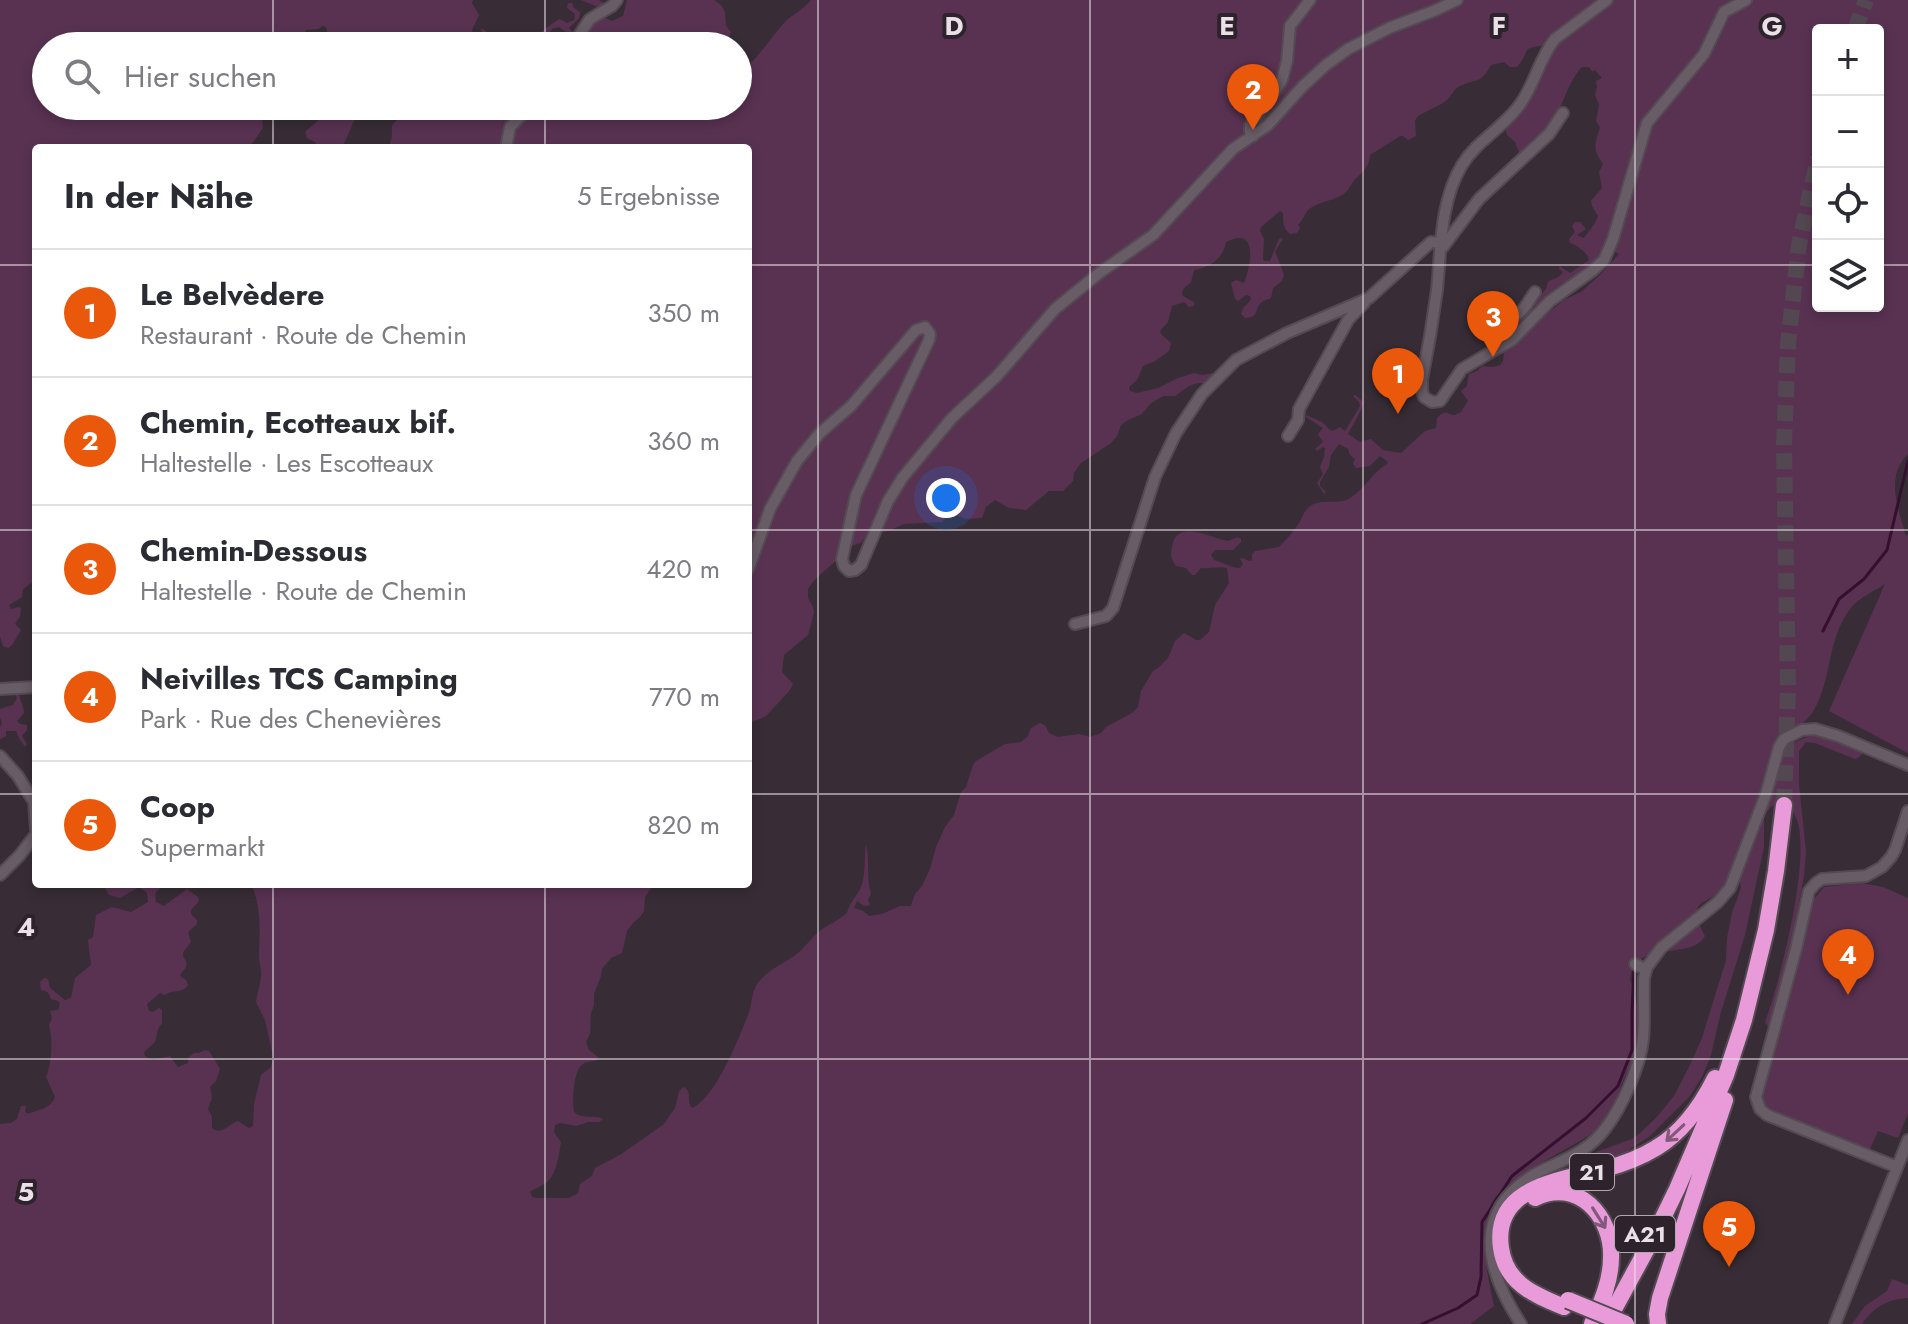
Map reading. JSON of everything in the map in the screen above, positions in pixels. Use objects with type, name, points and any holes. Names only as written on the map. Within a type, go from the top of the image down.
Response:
[{"type":"highway","name":"A21","points":[[1604,1324],[1655,1234],[1726,1075],[1744,1020],[1769,917],[1784,805]]},
{"type":"highway","name":"21","points":[[1604,1324],[1566,1304],[1528,1291],[1510,1274],[1500,1245],[1503,1223],[1509,1209],[1524,1194],[1542,1185],[1633,1160],[1673,1136],[1702,1102],[1744,1020]]},
{"type":"highway","points":[[1658,1324],[1657,1307],[1722,1112],[1744,1020]]},
{"type":"highway","name":"A21","points":[[1593,1324],[1696,1143]]},
{"type":"highway","points":[[1593,1324],[1610,1272],[1608,1233],[1598,1214],[1586,1201],[1565,1193],[1546,1193],[1529,1201],[1518,1212],[1510,1233],[1510,1248],[1516,1266],[1527,1279],[1566,1304],[1626,1324]]},
{"type":"street","points":[[581,32],[590,19],[617,0]]},
{"type":"street","points":[[1253,136],[1250,125],[1285,73],[1290,26],[1310,0]]},
{"type":"street","points":[[752,559],[770,509],[793,467],[816,437],[846,411],[916,330],[925,327],[930,334],[929,340],[856,495],[842,559],[849,571],[861,565],[886,505],[899,483],[952,418],[997,376],[1059,306],[1153,235],[1233,149],[1268,125],[1318,70],[1395,25],[1457,0]]},
{"type":"street","points":[[1607,0],[1555,39],[1516,110],[1466,158],[1459,170],[1450,194],[1441,245],[1422,384],[1424,397],[1432,402],[1440,401],[1462,369],[1517,336],[1550,301],[1604,260],[1647,123],[1704,54],[1724,12],[1746,0]]},
{"type":"street","points":[[1288,436],[1298,420],[1299,409],[1348,320],[1431,242],[1443,247],[1479,199],[1543,140],[1563,113]]},
{"type":"street","points":[[507,144],[510,127],[517,120]]},
{"type":"street","points":[[1499,347],[1496,338],[1500,327],[1523,310],[1535,292]]},
{"type":"street","points":[[1075,624],[1105,617],[1113,608],[1155,477],[1176,433],[1202,394],[1236,360],[1287,333],[1369,298]]},
{"type":"street","points":[[0,689],[32,687]]},
{"type":"street","points":[[1521,1324],[1503,1296],[1494,1268],[1490,1245],[1493,1222],[1514,1189],[1537,1173],[1582,1151],[1610,1121],[1629,1085],[1641,1048],[1646,970],[1667,942],[1718,902],[1730,888],[1766,794],[1779,747],[1788,735],[1815,729],[1908,765]]},
{"type":"street","points":[[0,756],[32,798]]},
{"type":"street","points":[[1897,1167],[1767,1115],[1760,1109],[1756,1097],[1809,891],[1822,879],[1866,876],[1882,867],[1895,850],[1908,811]]},
{"type":"street","points":[[0,875],[32,838]]},
{"type":"street","points":[[1635,964],[1646,970]]},
{"type":"street","points":[[1835,1324],[1908,1140]]},
{"type":"shaded area","points":[[0,0],[473,0],[479,15],[472,32],[327,32],[323,26],[305,32],[32,32],[32,120],[262,120],[263,128],[252,144],[32,144],[32,583],[23,589],[22,597],[9,605],[11,609],[21,609],[15,624],[21,630],[12,645],[8,648],[3,646],[0,636]]},
{"type":"shaded area","points":[[581,0],[599,0],[605,4],[605,18],[612,21],[623,16],[627,0],[714,0],[725,12],[726,26],[731,32],[579,32],[599,13],[598,7]]},
{"type":"shaded area","points":[[811,0],[1908,0],[1908,454],[1897,472],[1895,493],[1906,536],[1908,534],[1908,753],[1829,711],[1885,584],[1861,598],[1850,609],[1837,633],[1824,685],[1814,710],[1802,724],[1775,742],[1781,750],[1813,735],[1829,736],[1861,750],[1862,754],[1855,759],[1806,742],[1799,751],[1806,852],[1804,876],[1788,963],[1771,1025],[1768,1027],[1765,1022],[1792,921],[1800,862],[1797,820],[1788,803],[1780,802],[1764,815],[1764,847],[1745,935],[1702,1077],[1690,1096],[1650,1136],[1621,1155],[1603,1161],[1594,1158],[1596,1152],[1640,1133],[1674,1096],[1702,1038],[1726,960],[1727,938],[1740,882],[1698,907],[1698,919],[1705,936],[1698,944],[1652,954],[1634,967],[1630,980],[1638,1007],[1638,1041],[1613,1109],[1593,1132],[1528,1171],[1494,1199],[1487,1217],[1484,1242],[1494,1306],[1470,1324],[0,1324],[0,1124],[17,1119],[21,1106],[26,1106],[25,1112],[28,1114],[48,1106],[55,1097],[46,1077],[51,1051],[50,1011],[58,1010],[60,1003],[41,990],[40,982],[48,979],[50,988],[65,1000],[71,998],[75,978],[91,965],[88,940],[93,937],[96,915],[112,907],[131,912],[148,902],[147,893],[140,888],[160,888],[155,894],[156,902],[164,906],[187,889],[198,897],[199,901],[191,910],[197,924],[188,932],[191,942],[183,953],[187,965],[180,976],[188,985],[183,990],[165,995],[160,993],[147,1004],[149,1011],[162,1010],[162,1023],[155,1042],[144,1052],[152,1060],[170,1056],[178,1067],[188,1063],[188,1058],[194,1053],[209,1051],[220,1069],[210,1087],[212,1098],[208,1109],[212,1128],[219,1131],[238,1121],[249,1128],[253,1126],[254,1104],[261,1075],[271,1067],[273,1056],[265,1020],[256,1002],[261,974],[260,926],[252,888],[651,888],[645,897],[644,911],[627,931],[622,953],[611,958],[602,969],[594,994],[590,1034],[586,1042],[589,1050],[598,1057],[583,1064],[575,1079],[574,1112],[603,1119],[576,1126],[555,1125],[554,1132],[561,1142],[556,1168],[548,1181],[530,1192],[536,1198],[569,1198],[578,1193],[580,1184],[592,1176],[595,1168],[620,1155],[664,1124],[675,1108],[683,1087],[688,1091],[692,1108],[709,1093],[732,1052],[749,1012],[754,989],[760,981],[798,953],[821,930],[847,913],[862,884],[866,844],[870,905],[864,906],[857,901],[854,908],[869,916],[900,906],[911,906],[976,761],[1005,744],[1021,742],[1031,728],[1040,723],[1058,737],[1079,734],[1090,737],[1101,733],[1138,707],[1141,691],[1153,671],[1168,658],[1175,641],[1184,633],[1200,640],[1209,632],[1215,605],[1229,583],[1227,568],[1201,568],[1192,575],[1186,568],[1176,566],[1171,550],[1180,533],[1195,532],[1228,541],[1238,537],[1241,542],[1233,550],[1215,550],[1211,555],[1214,560],[1240,568],[1243,564],[1240,559],[1250,561],[1255,551],[1279,547],[1309,507],[1319,502],[1350,498],[1387,464],[1380,456],[1370,466],[1356,468],[1353,464],[1355,459],[1348,449],[1339,444],[1320,482],[1326,492],[1324,494],[1317,483],[1323,474],[1320,467],[1325,448],[1315,449],[1323,442],[1318,434],[1323,428],[1306,415],[1322,422],[1330,430],[1340,427],[1345,431],[1360,406],[1355,395],[1364,402],[1348,434],[1360,442],[1371,439],[1383,450],[1401,453],[1425,431],[1436,428],[1437,418],[1441,415],[1461,412],[1468,401],[1461,391],[1467,386],[1469,374],[1482,366],[1500,365],[1510,345],[1520,342],[1530,328],[1564,300],[1581,292],[1619,254],[1604,245],[1599,257],[1574,278],[1546,295],[1526,319],[1522,319],[1548,282],[1563,272],[1560,266],[1570,273],[1589,260],[1569,239],[1575,232],[1572,226],[1575,222],[1580,222],[1586,229],[1577,235],[1584,238],[1598,216],[1591,201],[1602,188],[1599,172],[1603,164],[1596,146],[1600,127],[1596,121],[1599,105],[1595,95],[1596,81],[1602,78],[1595,70],[1582,67],[1549,129],[1521,157],[1505,126],[1546,45],[1528,49],[1517,67],[1510,67],[1504,62],[1491,65],[1481,78],[1458,87],[1447,100],[1417,117],[1416,136],[1408,140],[1400,136],[1370,155],[1366,167],[1346,192],[1309,209],[1298,225],[1297,233],[1288,232],[1280,211],[1261,227],[1264,261],[1270,261],[1278,241],[1283,239],[1275,251],[1284,275],[1273,288],[1271,298],[1259,305],[1253,316],[1245,318],[1241,314],[1251,300],[1250,296],[1246,295],[1238,301],[1235,299],[1231,283],[1236,280],[1244,283],[1247,276],[1250,250],[1244,239],[1226,242],[1215,261],[1194,270],[1191,282],[1182,293],[1194,302],[1194,306],[1189,307],[1184,302],[1172,306],[1168,322],[1160,331],[1171,343],[1169,351],[1143,366],[1137,380],[1129,387],[1130,391],[1137,393],[1194,373],[1214,373],[1207,383],[1189,386],[1175,396],[1163,396],[1142,414],[1121,425],[1111,443],[1081,463],[1073,481],[1063,491],[1049,491],[1026,510],[1009,508],[995,500],[986,507],[982,518],[965,519],[951,513],[942,522],[904,524],[883,532],[873,528],[862,542],[847,548],[808,589],[814,613],[808,635],[784,655],[782,672],[793,684],[790,690],[766,716],[752,722],[752,144],[390,144],[392,127],[397,120],[752,120],[752,61],[785,22]]},
{"type":"shaded area","points":[[568,3],[572,3],[580,12],[579,18],[569,28],[573,32],[559,27],[550,32],[542,31],[559,19],[567,23],[574,20],[575,14],[567,8]]},
{"type":"shaded area","points":[[319,120],[355,120],[344,144],[316,144],[307,138],[305,132]]},
{"type":"shaded area","points":[[14,692],[19,692],[24,710],[17,721],[27,725],[22,736],[27,744],[25,747],[16,731],[6,731],[6,736],[0,739],[0,709],[13,705],[17,698]]},
{"type":"shaded area","points":[[1861,883],[1883,887],[1908,898],[1908,1113],[1898,1138],[1878,1131],[1869,1151],[1767,1110],[1761,1091],[1814,899],[1824,887]]},
{"type":"shaded area","points":[[105,888],[137,888],[120,898],[109,895]]},
{"type":"shaded area","points":[[1892,1279],[1908,1285],[1908,1298],[1888,1302],[1871,1313],[1862,1324],[1852,1324],[1865,1306],[1887,1291]]},
{"type":"waterway","points":[[1823,631],[1839,599],[1864,579],[1887,550],[1908,461]]},
{"type":"waterway","points":[[1422,1324],[1458,1308],[1477,1295],[1481,1277],[1482,1222],[1512,1176],[1586,1118],[1618,1086],[1632,1050],[1634,968]]},
{"type":"tunnel","points":[[1857,24],[1866,0]]},
{"type":"tunnel","points":[[1784,805],[1788,690],[1784,444],[1788,344],[1799,245],[1816,168]]},
{"type":"place","name":"Chemin, Ecotteaux bif.","points":[[1253,130]]},
{"type":"place","name":"Chemin-Dessous","points":[[1493,357]]},
{"type":"place","name":"Le Belvèdere","points":[[1398,414]]},
{"type":"place","name":"Neivilles TCS Camping","points":[[1848,995]]},
{"type":"place","name":"Coop","points":[[1729,1267]]}]
